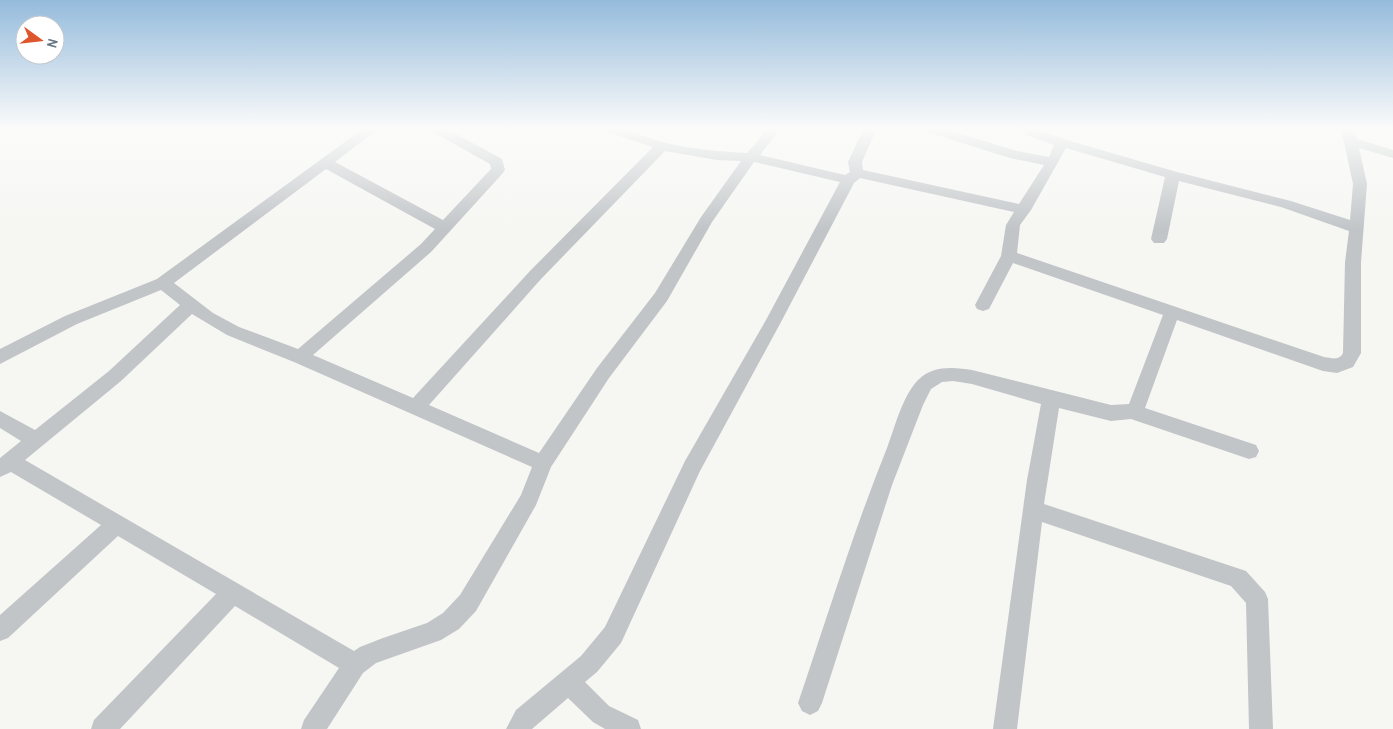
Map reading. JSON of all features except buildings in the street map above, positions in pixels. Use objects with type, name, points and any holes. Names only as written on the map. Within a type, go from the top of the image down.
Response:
[{"type":"street","points":[[0,357],[71,320],[162,283],[324,162],[445,228]]},
{"type":"street","points":[[300,357],[419,254],[494,177],[499,166],[497,162]]},
{"type":"street","points":[[415,408],[596,209],[645,162]]},
{"type":"street","points":[[313,729],[355,665],[375,652],[433,632],[451,621],[468,602],[530,498],[543,463],[603,373],[661,297],[706,220],[747,162]]},
{"type":"street","points":[[778,162],[1024,210]]},
{"type":"street","points":[[518,729],[525,719],[589,664],[614,635],[692,467],[853,176],[855,162]]},
{"type":"street","points":[[983,305],[1009,256],[1013,225],[1053,162]]},
{"type":"street","points":[[1128,162],[1286,204],[1357,228]]},
{"type":"street","points":[[1009,256],[1323,364],[1337,366],[1348,362],[1352,354],[1353,262],[1360,184],[1355,162]]},
{"type":"street","points":[[1159,239],[1173,175]]},
{"type":"street","points":[[162,283],[207,317],[234,331],[300,357],[543,463]]},
{"type":"street","points":[[191,305],[115,376],[5,465],[116,525],[355,665]]},
{"type":"street","points":[[810,703],[882,485],[914,403],[925,384],[938,376],[953,374],[972,377],[1051,399],[1112,413],[1136,410],[1172,312]]},
{"type":"street","points":[[1005,729],[1034,510],[1051,399]]},
{"type":"street","points":[[1131,411],[1249,451]]},
{"type":"street","points":[[0,419],[36,440]]},
{"type":"street","points":[[1034,510],[1238,578],[1257,599],[1260,729]]},
{"type":"street","points":[[0,630],[116,525]]},
{"type":"street","points":[[103,729],[232,592]]},
{"type":"street","points":[[568,682],[601,714],[629,729]]}]
